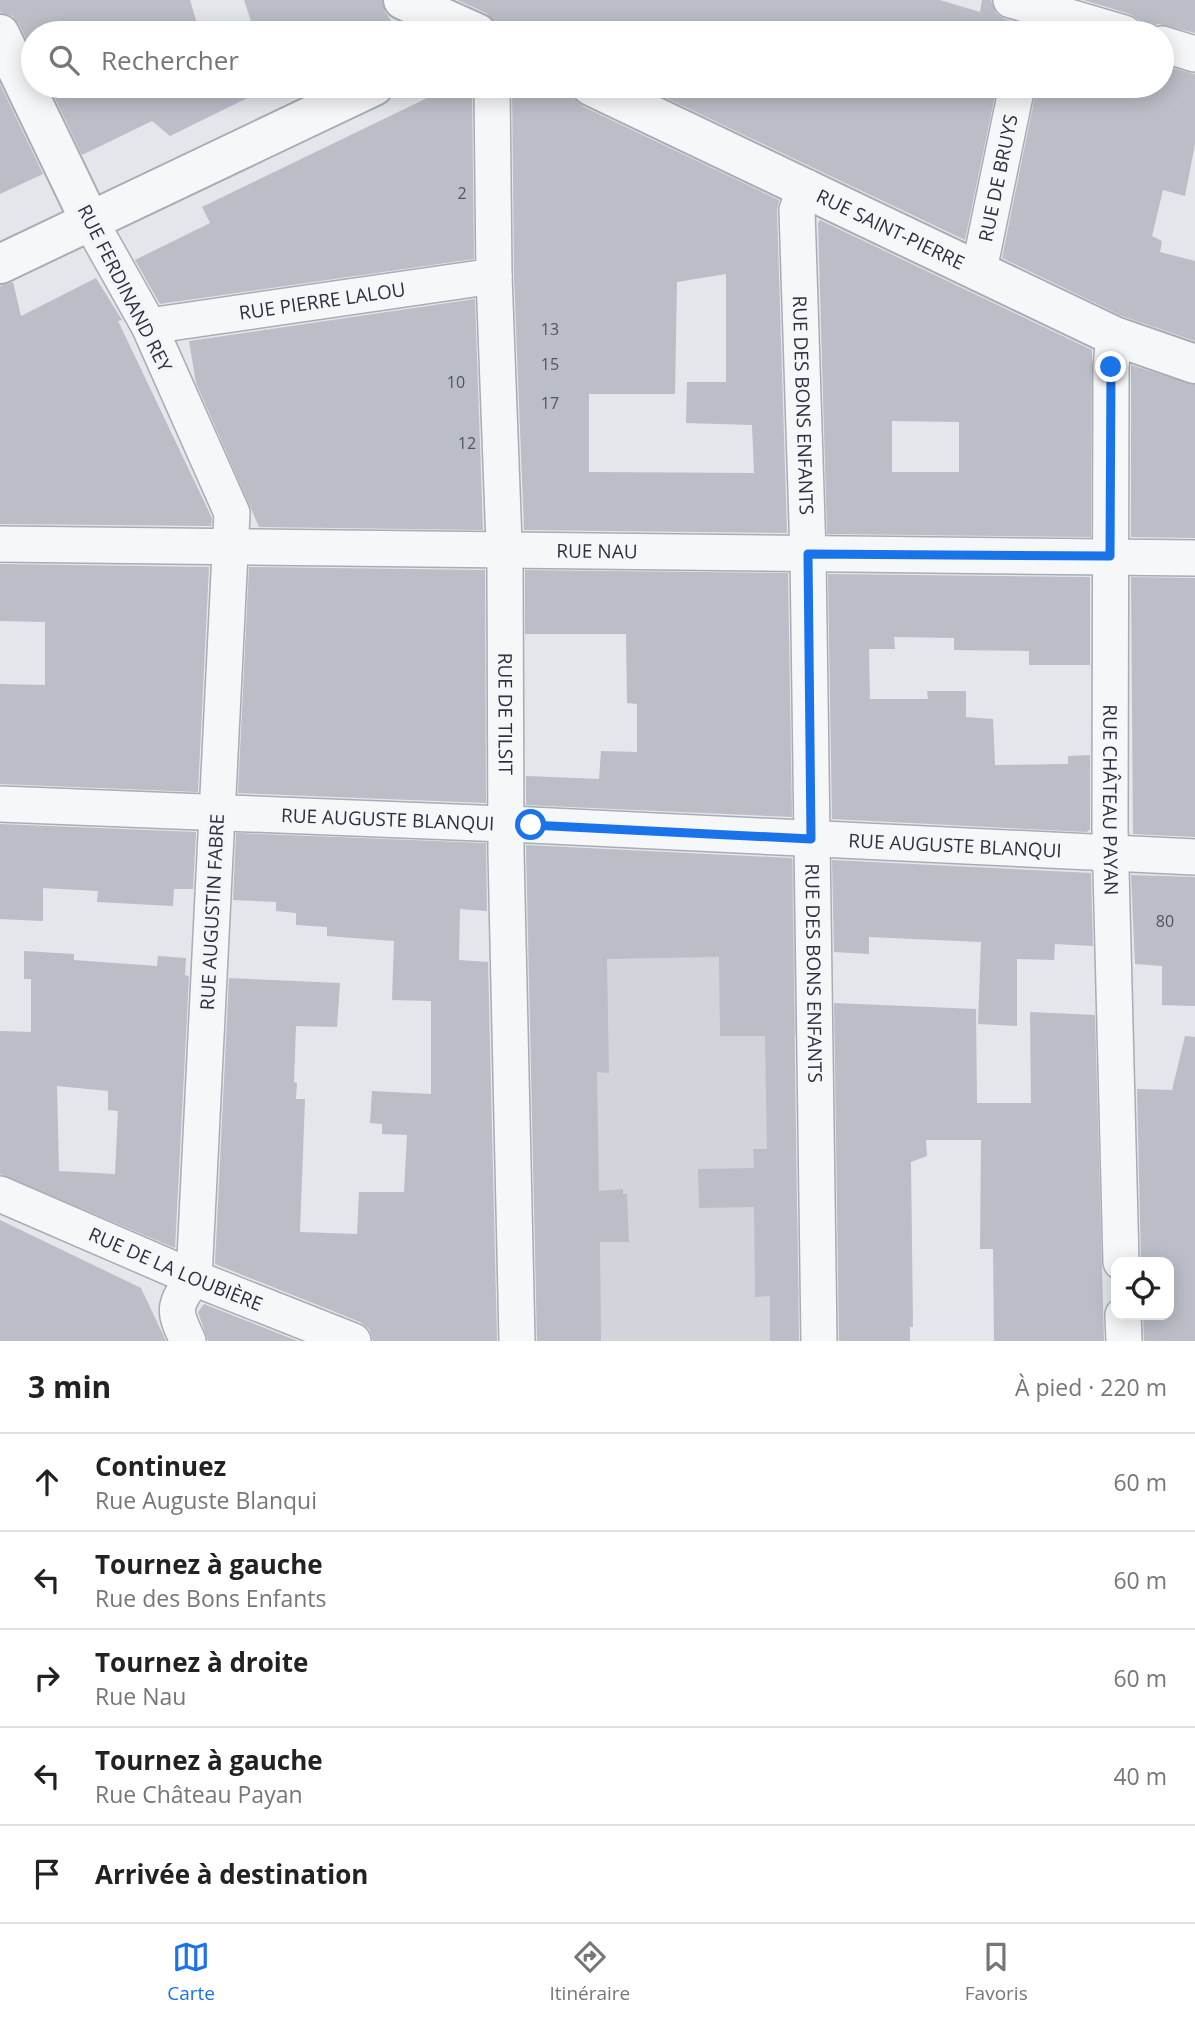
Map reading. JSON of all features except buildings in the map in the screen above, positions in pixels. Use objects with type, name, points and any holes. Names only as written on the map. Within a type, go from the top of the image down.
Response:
[{"type":"street","points":[[403,0],[449,21]]},
{"type":"street","points":[[1031,11],[1073,21]]},
{"type":"street","name":"RUE FERDINAND REY","points":[[0,34],[21,78]]},
{"type":"street","points":[[1174,48],[1195,54]]},
{"type":"street","name":"RUE FERDINAND REY","points":[[31,98],[90,221],[149,326],[232,513],[231,547]]},
{"type":"street","points":[[0,264],[349,98]]},
{"type":"street","name":"RUE DE TILSIT","points":[[492,98],[494,276],[504,551],[505,825],[517,1341]]},
{"type":"street","name":"RUE SAINT-PIERRE","points":[[617,98],[1114,336],[1195,364]]},
{"type":"street","name":"RUE DE BRUYS","points":[[979,270],[1015,98]]},
{"type":"street","name":"RUE DES BONS ENFANTS","points":[[806,187],[797,210],[808,554],[819,1341]]},
{"type":"street","name":"RUE PIERRE LALOU","points":[[149,326],[494,276]]},
{"type":"street","name":"RUE CHÂTEAU PAYAN","points":[[1114,336],[1111,367],[1111,852],[1121,1257]]},
{"type":"street","name":"RUE NAU","points":[[0,544],[1195,558]]},
{"type":"street","name":"RUE AUGUSTIN FABRE","points":[[194,1278],[231,547]]},
{"type":"street","name":"RUE AUGUSTE BLANQUI","points":[[0,804],[217,811],[1195,857]]},
{"type":"street","name":"RUE DE LA LOUBIÈRE","points":[[0,1194],[194,1278],[353,1341]]},
{"type":"street","points":[[188,1341],[176,1314],[178,1298],[194,1278]]},
{"type":"street","points":[[1123,1320],[1124,1341]]},
{"type":"shaded area","points":[[529,849],[794,860],[796,1035],[793,1035],[799,1296],[797,1341],[537,1341]]},
{"type":"route","points":[[531,825],[811,839],[808,554],[1110,556],[1111,367]]}]
